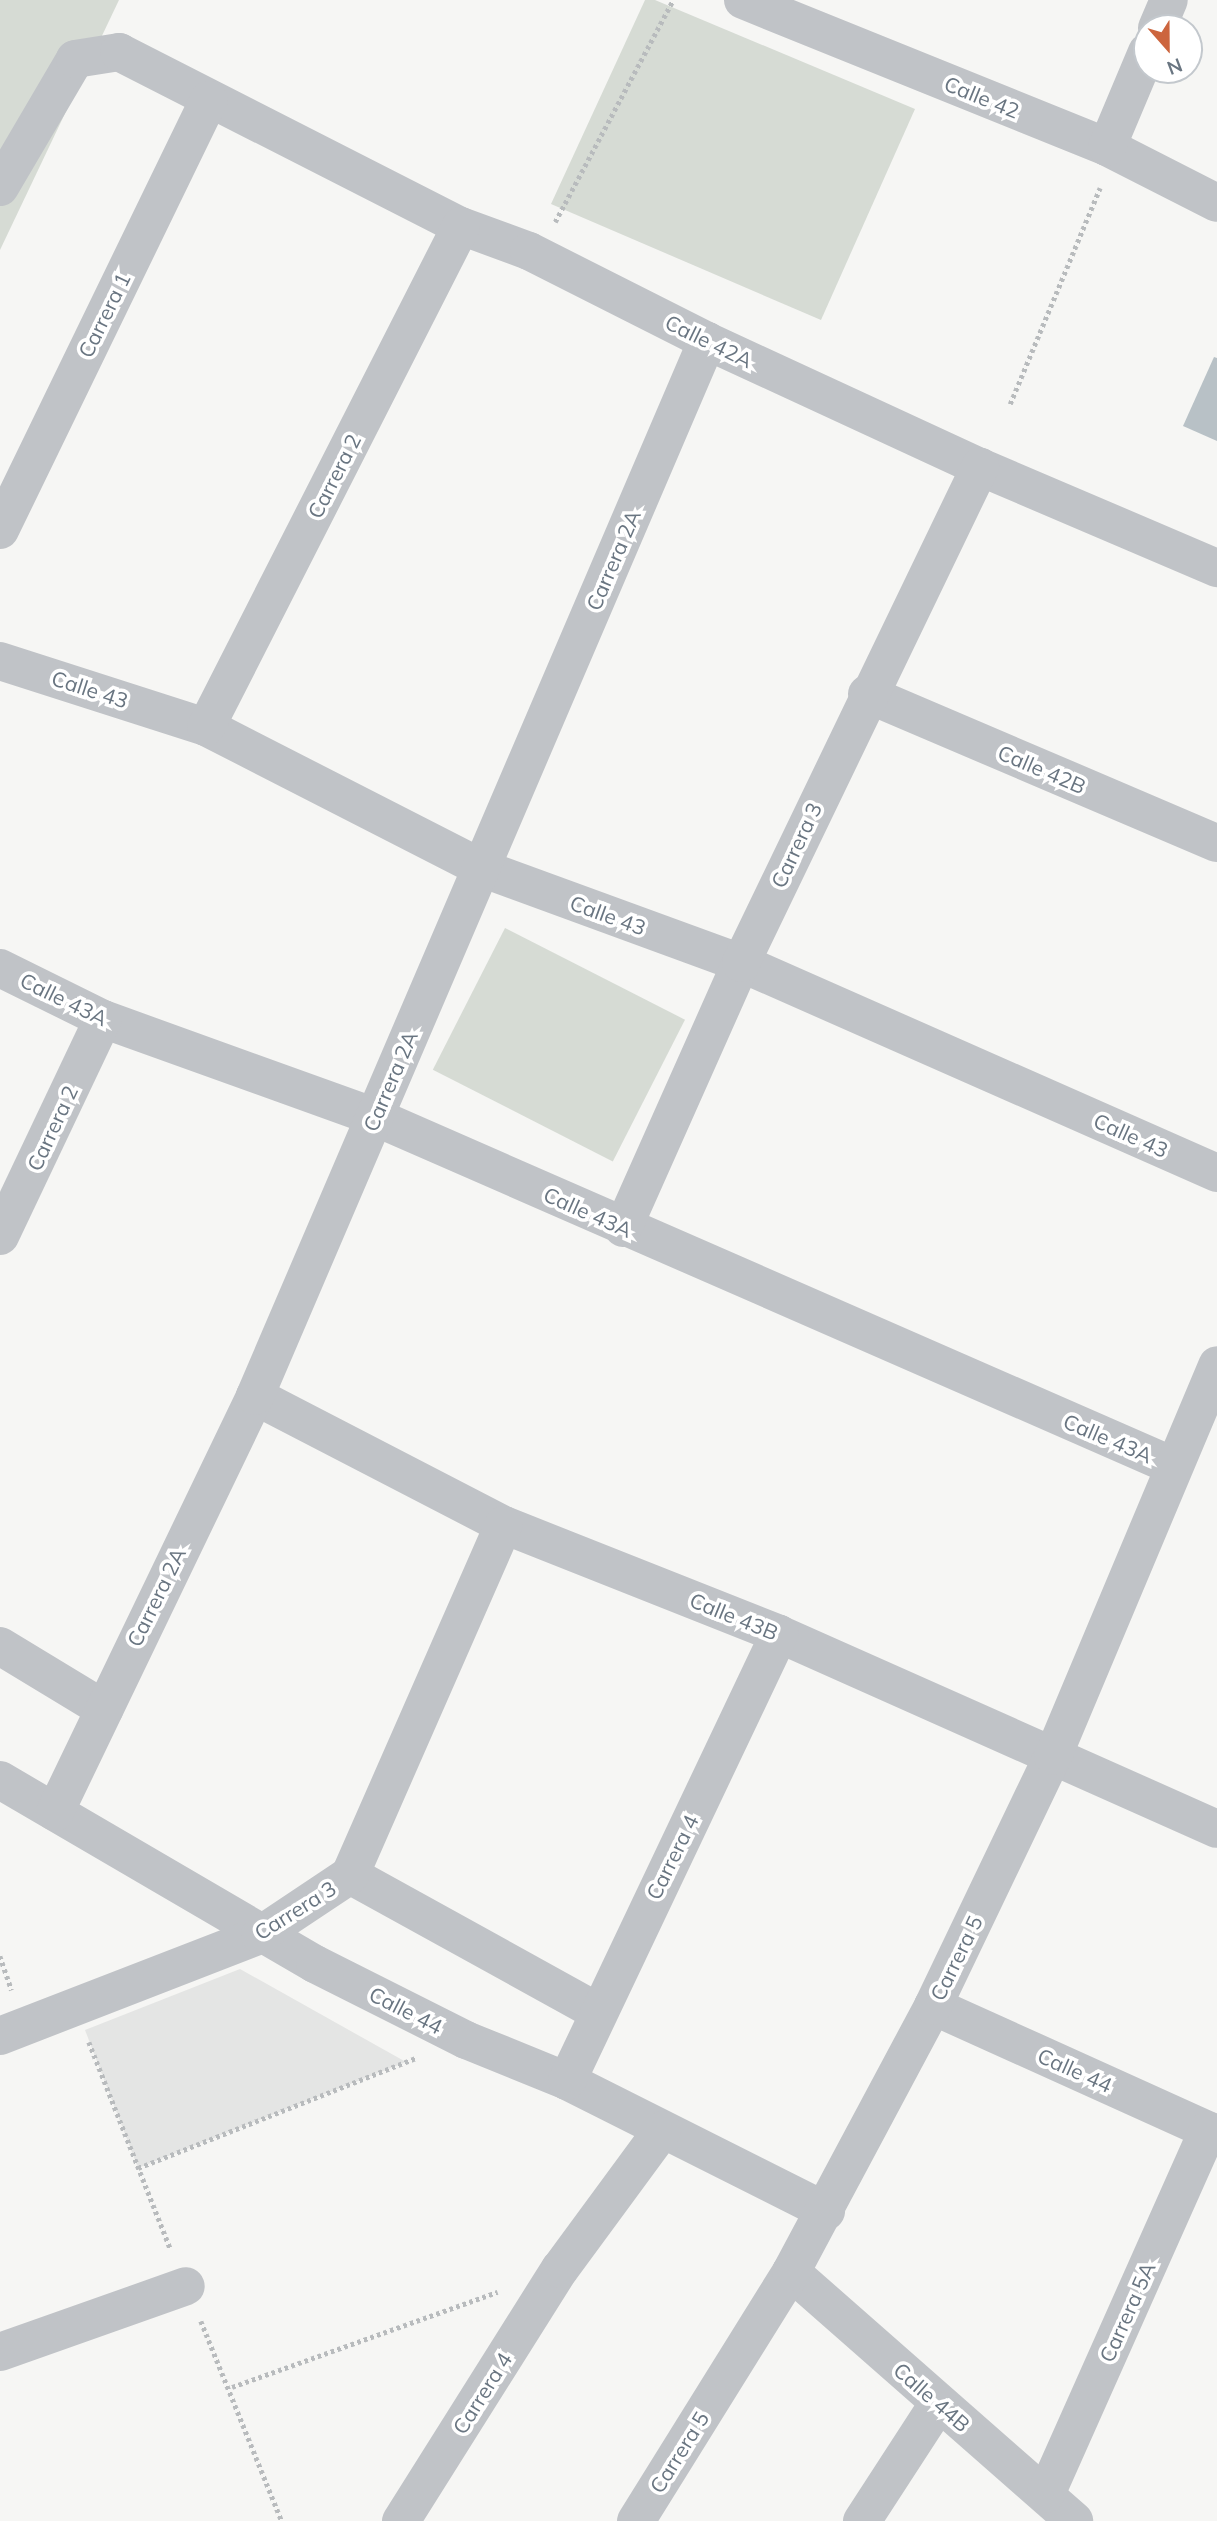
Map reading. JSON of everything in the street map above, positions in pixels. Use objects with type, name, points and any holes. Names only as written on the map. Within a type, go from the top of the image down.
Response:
[{"type":"street","name":"Calle 42","points":[[743,0],[1105,165],[1217,203]]},
{"type":"street","name":"Calle 42A","points":[[0,187],[75,59],[119,52],[461,226],[555,264],[707,341],[980,467],[1217,568]]},
{"type":"street","points":[[1105,165],[1135,84]]},
{"type":"street","name":"Carrera 1","points":[[0,530],[209,100]]},
{"type":"street","name":"Carrera 2","points":[[206,727],[461,226]]},
{"type":"street","name":"Carrera 2A","points":[[55,1812],[255,1396],[707,341]]},
{"type":"street","name":"Carrera 3","points":[[623,1228],[741,963],[867,694],[980,467]]},
{"type":"street","name":"Calle 43","points":[[0,660],[206,727],[481,868],[741,963],[1217,1173]]},
{"type":"street","name":"Calle 42B","points":[[867,694],[1217,843]]},
{"type":"street","name":"Calle 43A","points":[[0,968],[103,1019],[375,1117],[623,1228],[1173,1466]]},
{"type":"street","name":"Carrera 2","points":[[0,1236],[103,1019]]},
{"type":"street","name":"Carrera 5","points":[[636,2521],[792,2272],[933,2006],[1053,1756],[1217,1365]]},
{"type":"street","name":"Calle 43B","points":[[255,1396],[504,1525],[779,1634],[1217,1829]]},
{"type":"street","name":"Carrera 3","points":[[0,2036],[260,1935],[350,1875],[504,1525]]},
{"type":"street","name":"Carrera 4","points":[[567,2081],[779,1634]]},
{"type":"street","points":[[0,1646],[104,1709]]},
{"type":"street","name":"Calle 44","points":[[0,1780],[260,1935],[466,2040],[567,2081],[826,2211]]},
{"type":"street","points":[[350,1875],[598,2012]]},
{"type":"street","name":"Calle 44","points":[[933,2006],[1212,2132]]},
{"type":"street","name":"Carrera 4","points":[[401,2521],[560,2269],[662,2130]]},
{"type":"street","name":"Carrera 5A","points":[[1046,2494],[1212,2132]]},
{"type":"street","name":"Calle 44B","points":[[792,2272],[937,2404],[1046,2494],[1074,2521]]},
{"type":"street","points":[[0,2352],[186,2287]]},
{"type":"street","points":[[862,2521],[937,2404]]},
{"type":"path","points":[[555,264],[553,227],[673,0]]},
{"type":"path","points":[[1010,404],[1105,165]]},
{"type":"path","points":[[0,1956],[15,1999]]},
{"type":"path","points":[[138,2168],[466,2040]]},
{"type":"path","points":[[232,2388],[560,2269]]},
{"type":"shaded area","points":[[0,0],[119,0],[0,250]]},
{"type":"shaded area","points":[[645,0],[655,0],[915,109],[821,320],[551,204]]},
{"type":"shaded area","points":[[1214,357],[1217,358],[1217,441],[1183,426]]},
{"type":"shaded area","points":[[505,928],[685,1020],[613,1161],[433,1070]]},
{"type":"shaded area","points":[[240,1969],[406,2062],[138,2168],[85,2030]]}]
